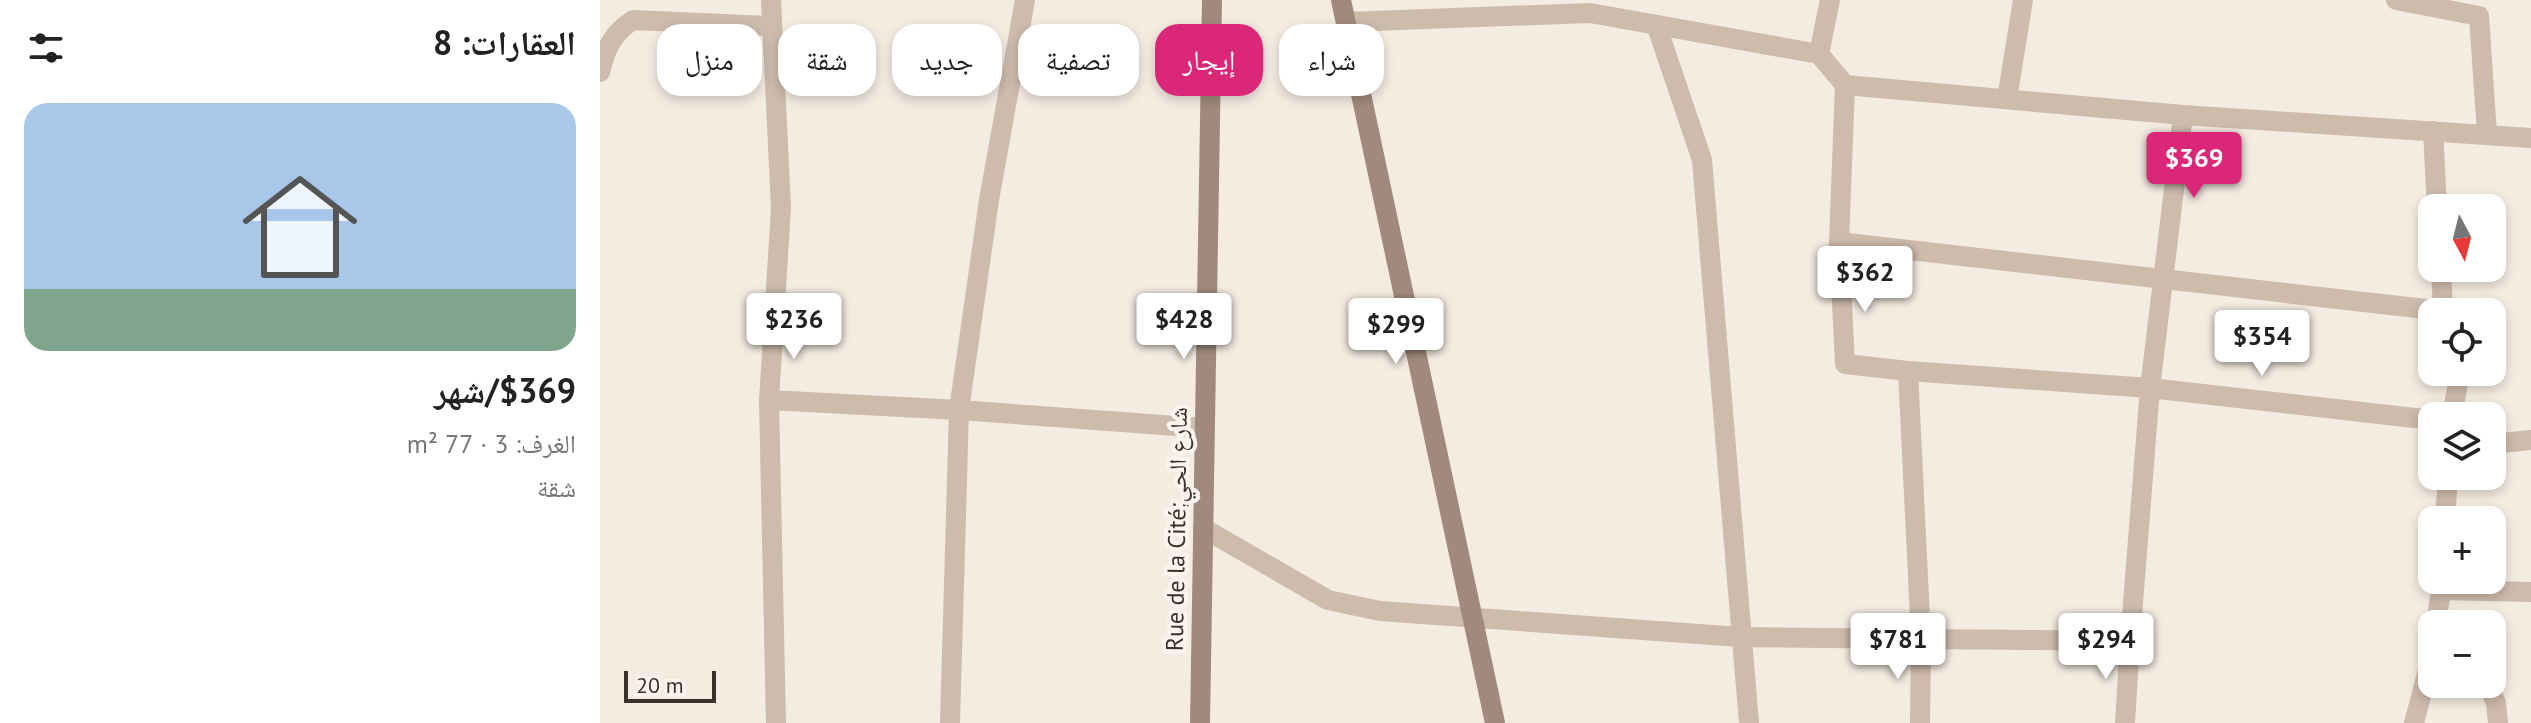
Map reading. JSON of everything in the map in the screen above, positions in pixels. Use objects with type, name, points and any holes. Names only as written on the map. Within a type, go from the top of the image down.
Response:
[{"type":"street","points":[[771,0],[781,208],[769,400],[776,723]]},
{"type":"street","points":[[950,723],[959,410],[989,200],[1025,0]]},
{"type":"street","name":"Rue de la Cité;شارع الحي","points":[[1200,723],[1212,0]]},
{"type":"street","points":[[1341,0],[1495,723]]},
{"type":"street","points":[[1819,54],[1830,0]]},
{"type":"street","points":[[2007,99],[2023,0]]},
{"type":"street","points":[[2396,0],[2479,16],[2487,134]]},
{"type":"street","points":[[1346,22],[1591,7],[1657,27],[1819,54],[1845,85],[1839,242],[1845,364],[2150,388],[2418,418]]},
{"type":"street","points":[[600,72],[606,48],[617,31],[633,20],[772,26]]},
{"type":"street","points":[[1657,27],[1702,160],[1749,723]]},
{"type":"street","points":[[1845,85],[2183,115],[2531,138]]},
{"type":"street","points":[[2125,723],[2150,388],[2183,115]]},
{"type":"street","points":[[2433,131],[2436,194]]},
{"type":"street","points":[[1839,242],[2418,309]]},
{"type":"street","points":[[1908,371],[1921,639],[1920,723]]},
{"type":"street","points":[[769,400],[1204,428]]},
{"type":"street","points":[[2506,443],[2531,440]]},
{"type":"street","points":[[1203,528],[1328,600],[1380,611],[1740,637],[2130,641]]},
{"type":"street","points":[[2506,590],[2531,592]]},
{"type":"street","points":[[2414,723],[2421,698]]},
{"type":"street","points":[[2494,698],[2498,723]]}]
